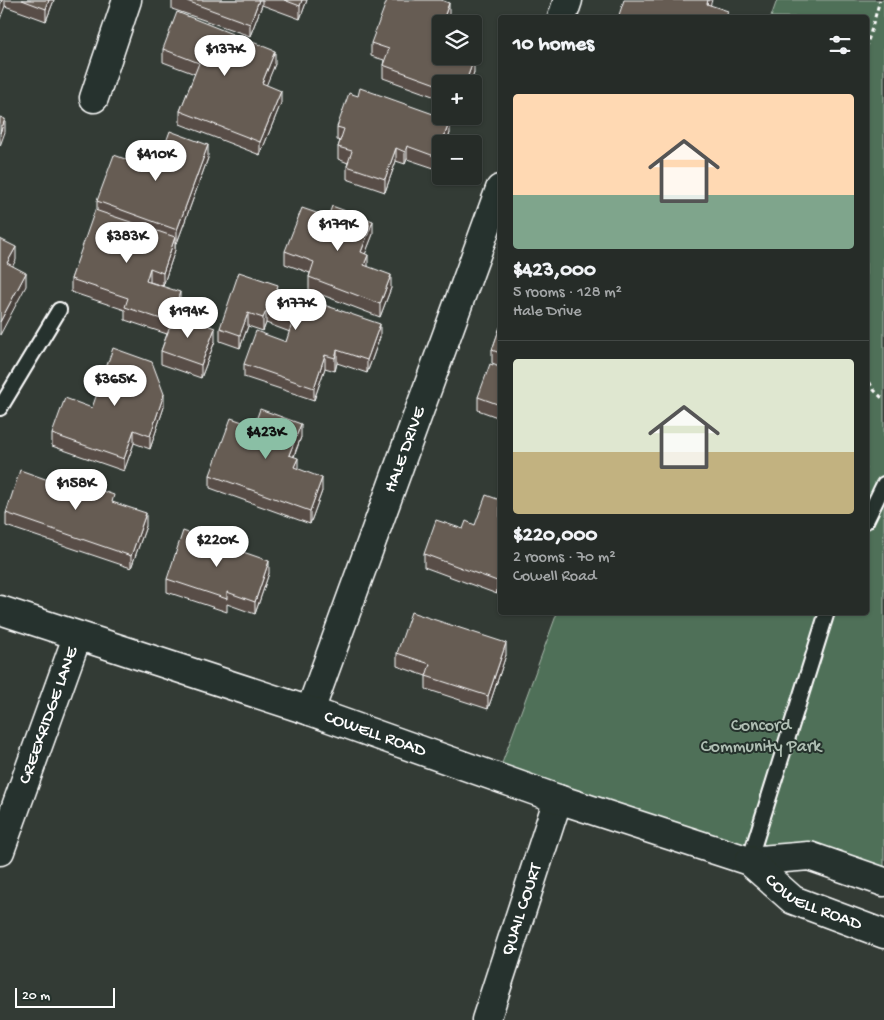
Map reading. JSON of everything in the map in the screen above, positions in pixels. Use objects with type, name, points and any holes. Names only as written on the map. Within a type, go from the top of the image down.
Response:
[{"type":"street","points":[[94,98],[127,0]]},
{"type":"street","points":[[563,15],[568,0]]},
{"type":"street","name":"HALE DRIVE","points":[[310,711],[498,194]]},
{"type":"street","name":"COWELL ROAD","points":[[0,610],[76,637],[310,711],[558,799],[749,861],[809,856],[884,882]]},
{"type":"street","name":"CREEKRIDGE LANE","points":[[0,851],[76,637]]},
{"type":"street","name":"QUAIL COURT","points":[[486,1020],[558,799]]},
{"type":"street","name":"COWELL ROAD","points":[[749,861],[794,900],[884,934]]},
{"type":"lane","points":[[0,408],[60,310]]},
{"type":"lane","points":[[869,515],[884,484]]},
{"type":"lane","points":[[749,861],[826,615]]},
{"type":"path","points":[[869,38],[880,0]]},
{"type":"path","points":[[869,381],[873,389],[884,400]]},
{"type":"green space","name":"Concord Community Park","points":[[777,0],[884,0],[884,882],[809,856],[749,861],[497,777],[556,615],[869,615],[869,15],[772,15]]},
{"type":"building","points":[[22,0],[49,0],[46,9]]},
{"type":"building","points":[[184,0],[259,0],[250,24]]},
{"type":"building","points":[[284,0],[302,0],[300,6]]},
{"type":"building","points":[[387,0],[441,0],[449,3],[445,15],[432,15],[432,65],[472,65],[468,75],[432,75],[432,83],[383,65],[389,49],[371,43]]},
{"type":"building","points":[[624,0],[708,0],[707,4],[728,11],[727,15],[619,15]]},
{"type":"building","points":[[177,12],[275,51],[262,83],[281,91],[260,142],[180,111],[199,63],[163,49]]},
{"type":"building","points":[[360,88],[432,114],[432,125],[448,125],[445,135],[432,135],[432,155],[407,146],[405,152],[396,148],[385,179],[347,166],[352,151],[338,147],[344,129],[337,127],[349,93],[358,96]]},
{"type":"building","points":[[0,117],[5,119],[0,133]]},
{"type":"building","points":[[170,131],[208,145],[177,230],[97,201],[114,155],[156,170]]},
{"type":"building","points":[[332,206],[373,221],[361,252],[368,255],[364,265],[391,275],[380,304],[309,277],[314,262],[285,251],[302,208],[328,217]]},
{"type":"building","points":[[95,210],[175,237],[163,273],[150,268],[146,281],[180,292],[170,322],[125,307],[128,298],[71,279]]},
{"type":"building","points":[[0,239],[16,247],[7,263],[26,273],[0,322]]},
{"type":"building","points":[[239,272],[278,285],[277,289],[380,324],[367,360],[337,350],[335,358],[325,355],[314,388],[244,364],[256,331],[286,342],[293,320],[266,311],[263,318],[248,313],[240,335],[220,328]]},
{"type":"building","points":[[175,313],[215,328],[201,365],[161,351]]},
{"type":"building","points":[[498,333],[498,352],[492,350]]},
{"type":"building","points":[[113,348],[152,362],[164,394],[150,436],[134,430],[124,459],[52,434],[65,398],[92,408]]},
{"type":"building","points":[[490,364],[498,366],[498,404],[478,397]]},
{"type":"building","points":[[260,409],[301,424],[289,455],[298,458],[294,467],[322,478],[310,511],[210,475],[231,418],[254,426]]},
{"type":"building","points":[[20,470],[51,481],[56,475],[114,495],[112,502],[146,513],[131,556],[6,513]]},
{"type":"building","points":[[486,495],[498,499],[497,581],[424,554],[436,520],[463,529],[466,521],[475,525]]},
{"type":"building","points":[[183,531],[269,561],[255,602],[227,592],[227,599],[167,579]]},
{"type":"building","points":[[411,612],[506,643],[488,696],[426,676],[430,664],[397,653]]}]
